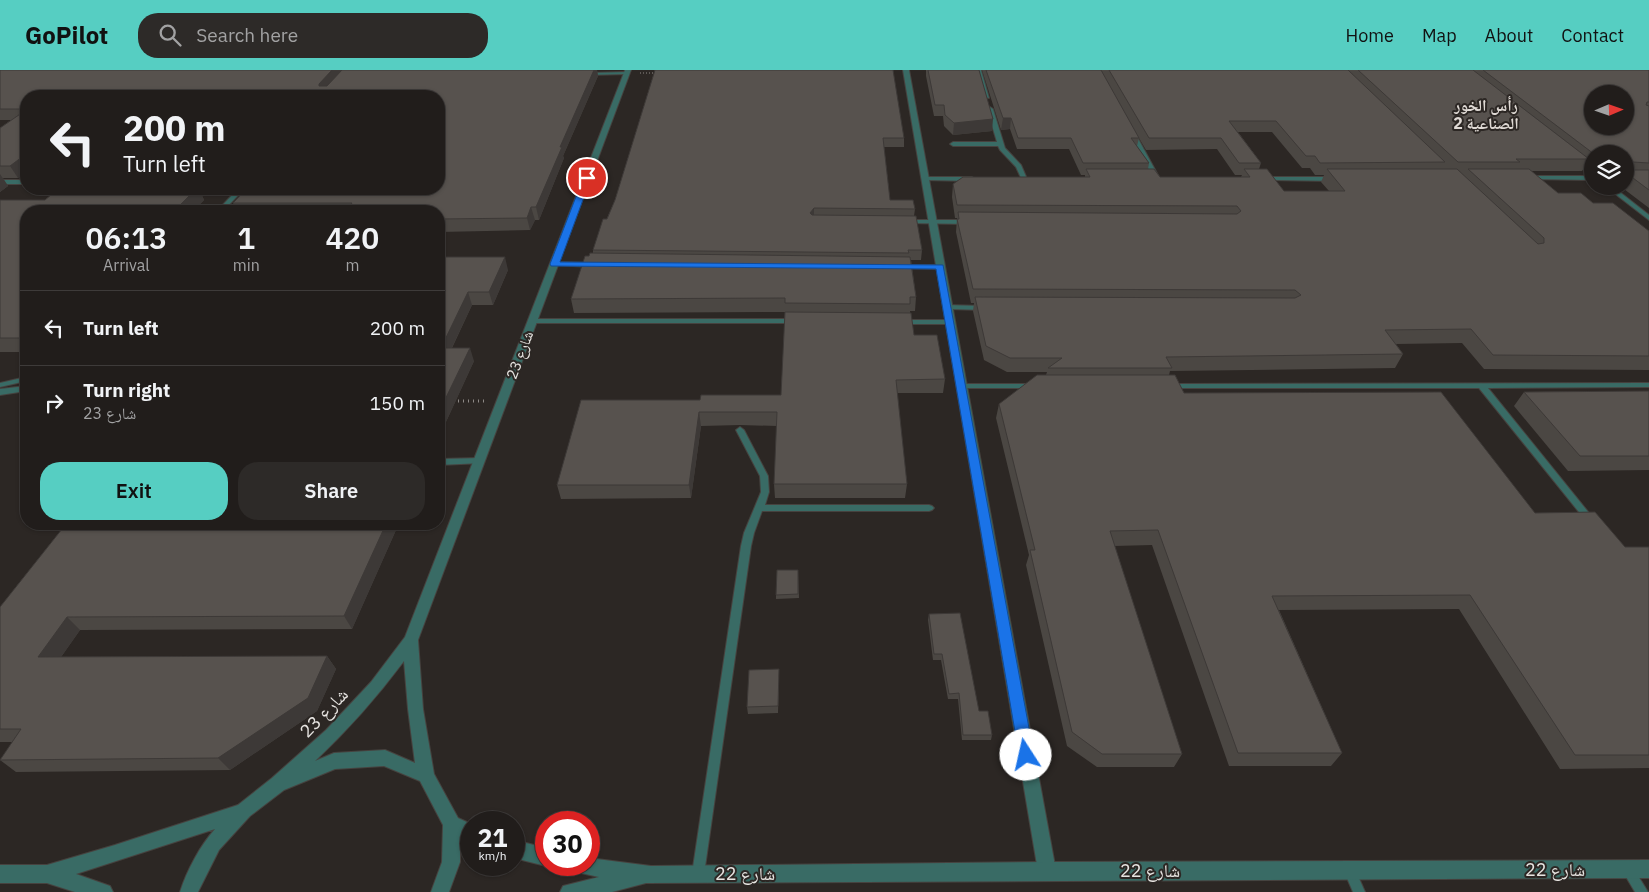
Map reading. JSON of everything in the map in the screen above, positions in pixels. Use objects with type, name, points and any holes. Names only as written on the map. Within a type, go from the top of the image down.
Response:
[{"type":"street","points":[[906,70],[1047,871]]},
{"type":"street","name":"شارع 23","points":[[278,784],[332,735],[376,687],[411,640],[627,72]]},
{"type":"street","name":"شارع 23","points":[[411,640],[412,683],[417,728],[426,776],[452,824]]},
{"type":"street","points":[[189,892],[213,844],[244,810],[278,784],[334,761],[385,758],[426,776]]},
{"type":"street","points":[[0,874],[47,874],[162,839],[244,810]]},
{"type":"street","points":[[440,892],[451,862],[452,824],[460,827]]},
{"type":"street","name":"شارع 22","points":[[600,868],[652,875],[1047,871],[1649,869]]},
{"type":"street","points":[[47,874],[104,892]]},
{"type":"street","name":"شارع 22","points":[[580,891],[652,875]]},
{"type":"lane","points":[[979,70],[1000,144],[1004,152],[1021,169],[1024,179]]},
{"type":"lane","points":[[577,74],[627,72]]},
{"type":"lane","points":[[1129,128],[1157,179]]},
{"type":"lane","points":[[953,144],[1000,144]]},
{"type":"lane","points":[[1572,158],[1584,168]]},
{"type":"lane","points":[[1523,178],[1584,178]]},
{"type":"lane","points":[[926,179],[975,179]]},
{"type":"lane","points":[[1014,179],[1033,179]]},
{"type":"lane","points":[[1148,179],[1167,179]]},
{"type":"lane","points":[[1255,179],[1343,179]]},
{"type":"lane","points":[[0,182],[20,182]]},
{"type":"lane","points":[[226,205],[235,195]]},
{"type":"lane","points":[[1620,195],[1649,218]]},
{"type":"lane","points":[[904,222],[973,222]]},
{"type":"lane","points":[[554,264],[604,265]]},
{"type":"lane","points":[[891,266],[940,267]]},
{"type":"lane","points":[[948,308],[996,308]]},
{"type":"lane","points":[[533,321],[801,322]]},
{"type":"lane","points":[[890,322],[950,322]]},
{"type":"lane","points":[[0,385],[20,380]]},
{"type":"lane","points":[[1158,386],[1649,385]]},
{"type":"lane","points":[[961,386],[1040,386]]},
{"type":"lane","points":[[1482,386],[1595,526]]},
{"type":"lane","points":[[0,392],[20,390]]},
{"type":"lane","points":[[698,874],[746,546],[765,492],[764,476],[740,430]]},
{"type":"lane","points":[[445,462],[480,461]]},
{"type":"lane","points":[[758,508],[929,508]]},
{"type":"lane","points":[[1628,869],[1642,892]]},
{"type":"lane","points":[[1350,871],[1359,892]]},
{"type":"path","points":[[627,72],[665,73]]},
{"type":"path","points":[[448,400],[503,401]]},
{"type":"building","points":[[0,70],[332,70],[319,84],[319,86],[327,86],[342,70],[594,70],[536,207],[531,207],[527,218],[445,219],[445,205],[233,203],[240,195],[445,195],[445,90],[20,90],[20,109],[0,109]]},
{"type":"building","points":[[655,70],[893,70],[904,138],[883,138],[890,200],[913,200],[915,209],[814,208],[810,213],[812,215],[916,216],[922,250],[908,250],[909,253],[593,250],[603,219],[607,219],[615,200]]},
{"type":"building","points":[[928,70],[979,70],[993,119],[954,123],[945,115],[944,105],[935,105]]},
{"type":"building","points":[[986,70],[1101,70],[1139,138],[1131,138],[1149,163],[1083,163],[1071,138],[1018,138],[1011,118],[1003,118]]},
{"type":"building","points":[[1109,70],[1348,70],[1445,162],[1320,163],[1315,156],[1306,156],[1276,121],[1229,121],[1261,163],[1239,163],[1221,138],[1149,138]]},
{"type":"building","points":[[1358,70],[1473,70],[1584,155],[1584,159],[1516,159],[1520,162],[1458,162]]},
{"type":"building","points":[[1483,70],[1649,70],[1649,102],[1646,105],[1649,106],[1649,163],[1634,162],[1634,145],[1584,146]]},
{"type":"building","points":[[20,114],[20,158],[10,166],[0,166],[0,128]]},
{"type":"building","points":[[1086,169],[1154,169],[1160,177],[1250,177],[1244,169],[1267,169],[1284,191],[1345,191],[1327,169],[1457,169],[1538,244],[1544,243],[1544,238],[1468,169],[1529,169],[1558,193],[1581,193],[1593,203],[1613,203],[1649,231],[1649,356],[1493,355],[1471,329],[1385,330],[1403,354],[1166,357],[1172,368],[1048,368],[1062,358],[1010,358],[986,346],[975,297],[1295,298],[1301,295],[1295,290],[973,289],[957,219],[959,219],[958,212],[1237,214],[1241,211],[1237,206],[957,205],[953,184],[963,177],[1090,177]]},
{"type":"building","points":[[1634,170],[1649,170],[1649,190],[1634,179]]},
{"type":"building","points":[[51,195],[190,195],[180,205],[20,205],[20,338],[0,338],[0,200],[45,200]]},
{"type":"building","points":[[590,253],[910,257],[916,297],[910,297],[910,304],[785,303],[785,298],[571,299],[585,256],[589,256]]},
{"type":"building","points":[[445,257],[505,257],[489,292],[468,292],[445,340]]},
{"type":"building","points":[[785,312],[911,313],[914,335],[937,335],[945,379],[896,380],[907,484],[774,484],[777,412],[699,412],[689,485],[557,485],[581,400],[700,400],[701,395],[781,395]]},
{"type":"building","points":[[445,348],[470,348],[445,400]]},
{"type":"building","points":[[1037,375],[1175,375],[1184,393],[1441,392],[1535,513],[1595,512],[1625,547],[1649,547],[1649,755],[1575,755],[1470,595],[1272,596],[1342,753],[1238,753],[1158,530],[1110,531],[1182,754],[1102,754],[1072,732],[1030,550],[1035,550],[999,404]]},
{"type":"building","points":[[1649,391],[1649,456],[1580,456],[1524,392]]},
{"type":"building","points":[[61,530],[383,530],[344,616],[67,617],[38,657],[327,656],[308,698],[218,758],[0,760],[21,729],[0,729],[0,607]]},
{"type":"building","points":[[777,570],[798,570],[798,594],[776,595]]},
{"type":"building","points":[[960,613],[979,711],[988,711],[992,735],[963,735],[959,693],[949,694],[942,654],[934,654],[929,614]]},
{"type":"building","points":[[779,669],[778,706],[747,707],[749,670]]},
{"type":"district","name":"رأس الخور الصناعية 2","points":[[1486,114]]},
{"type":"route","points":[[587,178],[554,264],[940,267],[1026,755]]}]
